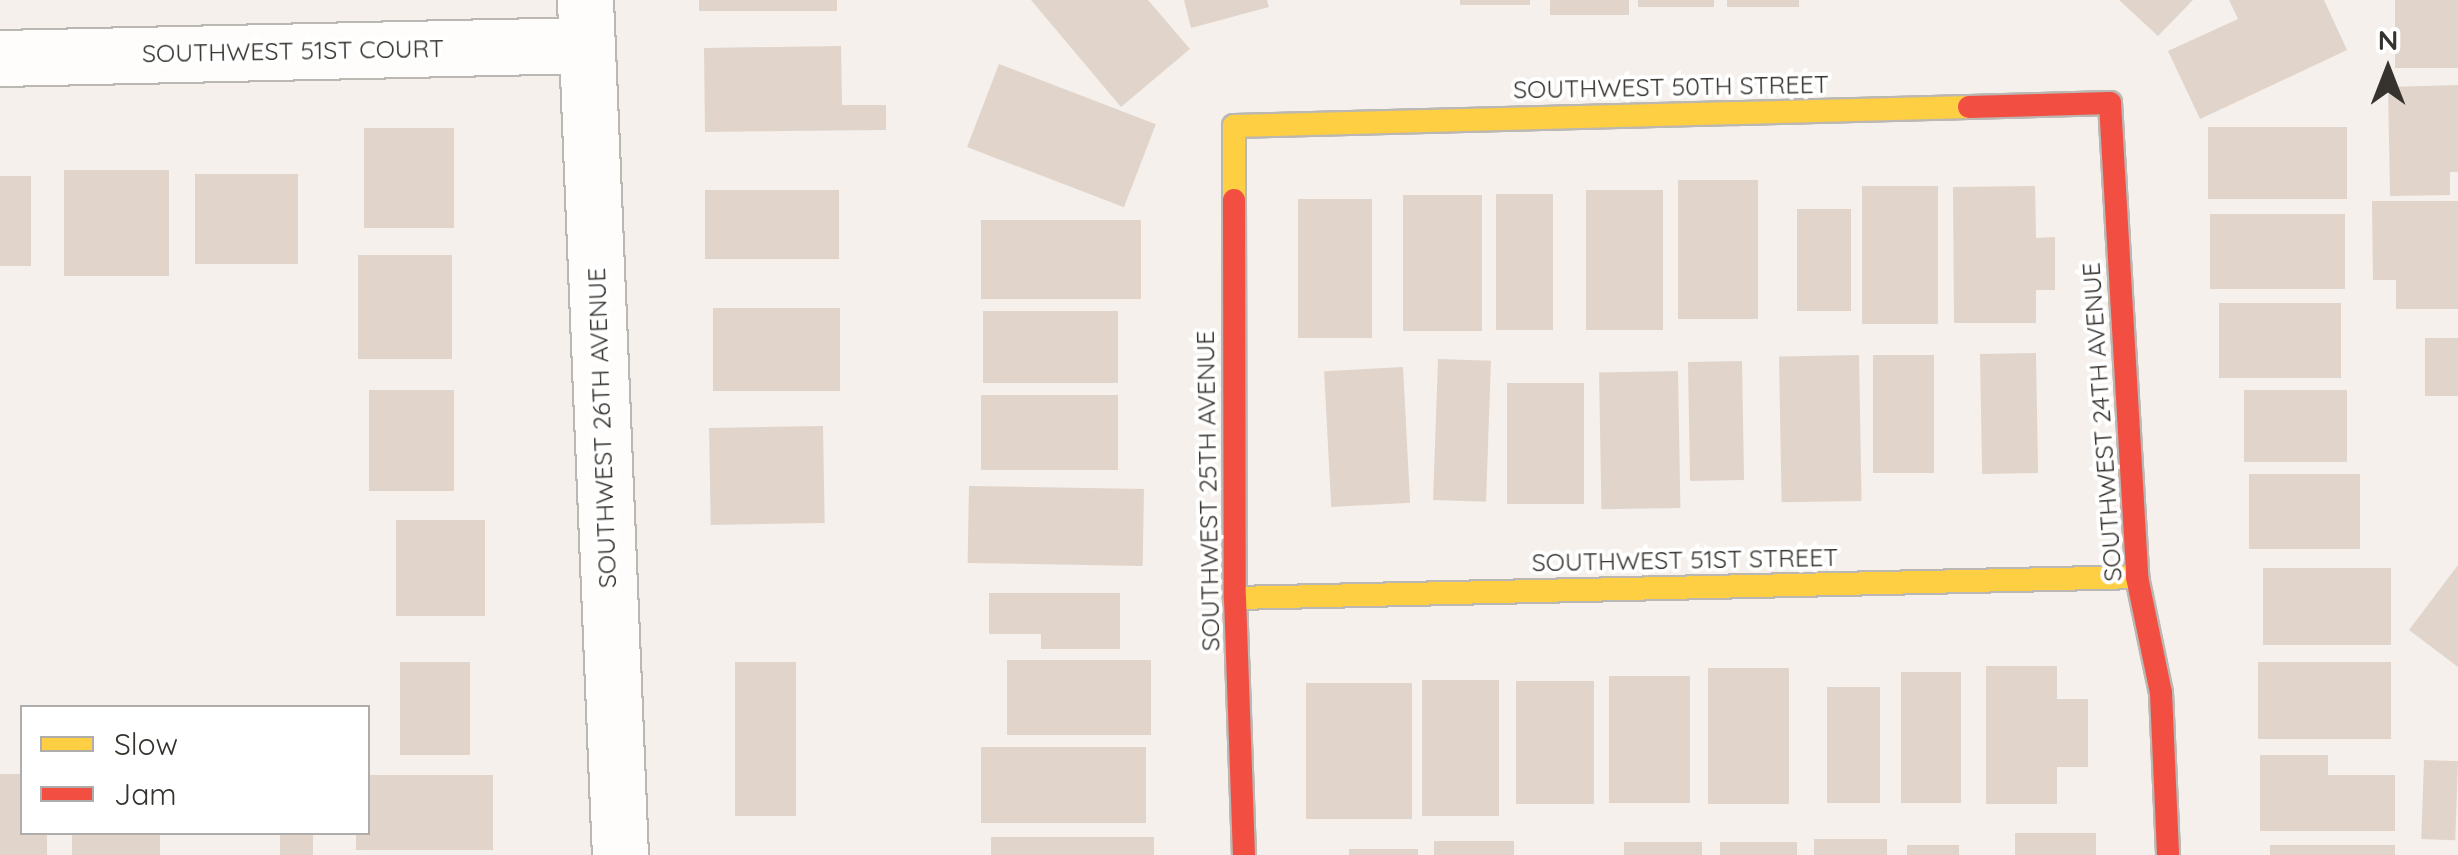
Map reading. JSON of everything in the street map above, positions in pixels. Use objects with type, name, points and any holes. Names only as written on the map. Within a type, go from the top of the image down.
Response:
[{"type":"street","name":"SOUTHWEST 51ST COURT","points":[[0,58],[586,23]]},
{"type":"street","name":"SOUTHWEST 26TH AVENUE","points":[[586,23],[620,855]]},
{"type":"street","name":"SOUTHWEST 50TH STREET","points":[[1234,126],[2110,104]]},
{"type":"street","name":"SOUTHWEST 24TH AVENUE","points":[[2110,104],[2137,577],[2161,692],[2168,855]]},
{"type":"street","name":"SOUTHWEST 25TH AVENUE","points":[[1234,126],[1235,598],[1244,855]]},
{"type":"street","name":"SOUTHWEST 51ST STREET","points":[[1235,598],[2137,577]]},
{"type":"building","points":[[699,0],[837,0],[837,11],[699,11]]},
{"type":"building","points":[[1031,0],[1148,0],[1190,49],[1121,107]]},
{"type":"building","points":[[1184,0],[1267,0],[1269,7],[1191,28]]},
{"type":"building","points":[[1460,0],[1530,0],[1530,5],[1460,5]]},
{"type":"building","points":[[1550,0],[1629,0],[1629,15],[1550,15]]},
{"type":"building","points":[[1638,0],[1714,0],[1714,7],[1638,7]]},
{"type":"building","points":[[1727,0],[1799,0],[1799,7],[1727,7]]},
{"type":"building","points":[[2119,0],[2193,0],[2158,36]]},
{"type":"building","points":[[2229,0],[2324,0],[2347,50],[2200,119],[2168,51],[2238,19]]},
{"type":"building","points":[[2395,0],[2458,0],[2458,68],[2395,68]]},
{"type":"building","points":[[841,46],[842,105],[886,105],[886,130],[705,132],[704,48]]},
{"type":"building","points":[[999,64],[1156,124],[1124,207],[967,147]]},
{"type":"building","points":[[2458,85],[2458,172],[2450,172],[2450,195],[2390,196],[2388,87]]},
{"type":"building","points":[[2208,127],[2347,127],[2347,199],[2208,199]]},
{"type":"building","points":[[364,128],[454,128],[454,228],[364,228]]},
{"type":"building","points":[[64,170],[169,170],[169,276],[64,276]]},
{"type":"building","points":[[195,174],[298,174],[298,264],[195,264]]},
{"type":"building","points":[[0,176],[31,176],[31,266],[0,266]]},
{"type":"building","points":[[1678,180],[1758,180],[1758,319],[1678,319]]},
{"type":"building","points":[[1862,186],[1938,186],[1938,324],[1862,324]]},
{"type":"building","points":[[2035,186],[2036,238],[2055,237],[2055,290],[2036,290],[2036,323],[1954,323],[1953,187]]},
{"type":"building","points":[[705,190],[839,190],[839,259],[705,259]]},
{"type":"building","points":[[1586,190],[1663,190],[1663,330],[1586,330]]},
{"type":"building","points":[[1496,194],[1553,194],[1553,330],[1496,330]]},
{"type":"building","points":[[1403,195],[1482,195],[1482,331],[1403,331]]},
{"type":"building","points":[[1298,199],[1372,199],[1372,338],[1298,338]]},
{"type":"building","points":[[2372,201],[2458,201],[2458,309],[2396,309],[2396,280],[2373,280]]},
{"type":"building","points":[[1797,209],[1851,209],[1851,311],[1797,311]]},
{"type":"building","points":[[2210,214],[2345,214],[2345,289],[2210,289]]},
{"type":"building","points":[[981,220],[1141,220],[1141,299],[981,299]]},
{"type":"building","points":[[358,255],[452,255],[452,359],[358,359]]},
{"type":"building","points":[[2219,303],[2341,303],[2341,378],[2219,378]]},
{"type":"building","points":[[713,308],[840,308],[840,391],[713,391]]},
{"type":"building","points":[[983,311],[1118,311],[1118,383],[983,383]]},
{"type":"building","points":[[2425,338],[2458,338],[2458,396],[2425,396]]},
{"type":"building","points":[[2036,353],[2038,473],[1982,474],[1980,354]]},
{"type":"building","points":[[1859,355],[1862,501],[1782,502],[1779,356]]},
{"type":"building","points":[[1873,355],[1934,355],[1934,473],[1873,473]]},
{"type":"building","points":[[1438,359],[1491,361],[1486,502],[1433,500]]},
{"type":"building","points":[[1742,361],[1744,480],[1690,481],[1688,362]]},
{"type":"building","points":[[1403,367],[1410,503],[1331,507],[1324,371]]},
{"type":"building","points":[[1678,371],[1680,508],[1601,509],[1599,372]]},
{"type":"building","points":[[1507,383],[1584,383],[1584,504],[1507,504]]},
{"type":"building","points":[[369,390],[454,390],[454,491],[369,491]]},
{"type":"building","points":[[2244,390],[2347,390],[2347,462],[2244,462]]},
{"type":"building","points":[[981,395],[1118,395],[1118,470],[981,470]]},
{"type":"building","points":[[823,426],[825,523],[711,525],[709,428]]},
{"type":"building","points":[[2249,474],[2360,474],[2360,549],[2249,549]]},
{"type":"building","points":[[969,486],[1144,489],[1143,566],[968,563]]},
{"type":"building","points":[[396,520],[485,520],[485,616],[396,616]]},
{"type":"building","points":[[2458,565],[2458,667],[2409,630]]},
{"type":"building","points":[[2263,568],[2391,568],[2391,645],[2263,645]]},
{"type":"building","points":[[989,593],[1120,593],[1120,649],[1041,649],[1041,634],[989,634]]},
{"type":"building","points":[[1007,660],[1151,660],[1151,735],[1007,735]]},
{"type":"building","points":[[400,662],[470,662],[470,755],[400,755]]},
{"type":"building","points":[[735,662],[796,662],[796,816],[735,816]]},
{"type":"building","points":[[2258,662],[2391,662],[2391,739],[2258,739]]},
{"type":"building","points":[[1986,666],[2057,666],[2057,699],[2088,699],[2088,767],[2057,767],[2057,804],[1986,804]]},
{"type":"building","points":[[1708,668],[1789,668],[1789,804],[1708,804]]},
{"type":"building","points":[[1901,672],[1961,672],[1961,803],[1901,803]]},
{"type":"building","points":[[1609,676],[1690,676],[1690,803],[1609,803]]},
{"type":"building","points":[[1422,680],[1499,680],[1499,816],[1422,816]]},
{"type":"building","points":[[1516,681],[1594,681],[1594,804],[1516,804]]},
{"type":"building","points":[[1306,683],[1412,683],[1412,819],[1306,819]]},
{"type":"building","points":[[1827,687],[1880,687],[1880,803],[1827,803]]},
{"type":"building","points":[[981,747],[1146,747],[1146,823],[981,823]]},
{"type":"building","points":[[2260,755],[2328,755],[2328,775],[2395,775],[2395,831],[2260,831]]},
{"type":"building","points":[[2424,760],[2458,761],[2455,840],[2421,839]]},
{"type":"building","points":[[0,774],[20,774],[20,835],[47,835],[47,855],[0,855]]},
{"type":"building","points":[[370,775],[493,775],[493,850],[356,850],[356,835],[370,835]]},
{"type":"building","points":[[2015,833],[2096,833],[2096,855],[2015,855]]},
{"type":"building","points":[[72,835],[160,835],[160,855],[72,855]]},
{"type":"building","points":[[280,835],[313,835],[313,855],[280,855]]},
{"type":"building","points":[[991,837],[1154,837],[1154,855],[991,855]]},
{"type":"building","points":[[1814,839],[1887,839],[1887,855],[1814,855]]},
{"type":"building","points":[[1434,841],[1514,841],[1514,855],[1434,855]]},
{"type":"building","points":[[1624,842],[1702,842],[1702,855],[1624,855]]},
{"type":"building","points":[[1720,842],[1797,842],[1797,855],[1720,855]]},
{"type":"building","points":[[1907,845],[1959,845],[1959,855],[1907,855]]},
{"type":"building","points":[[2270,845],[2395,845],[2395,855],[2270,855]]},
{"type":"building","points":[[1349,849],[1418,849],[1418,855],[1349,855]]},
{"type":"traffic: slow","points":[[1234,200],[1234,126],[1969,107]]},
{"type":"traffic: slow","points":[[1235,598],[2137,577]]},
{"type":"traffic: jam","points":[[1969,107],[2110,103],[2137,577],[2161,693],[2168,855]]},
{"type":"traffic: jam","points":[[1234,200],[1235,598],[1244,855]]}]
